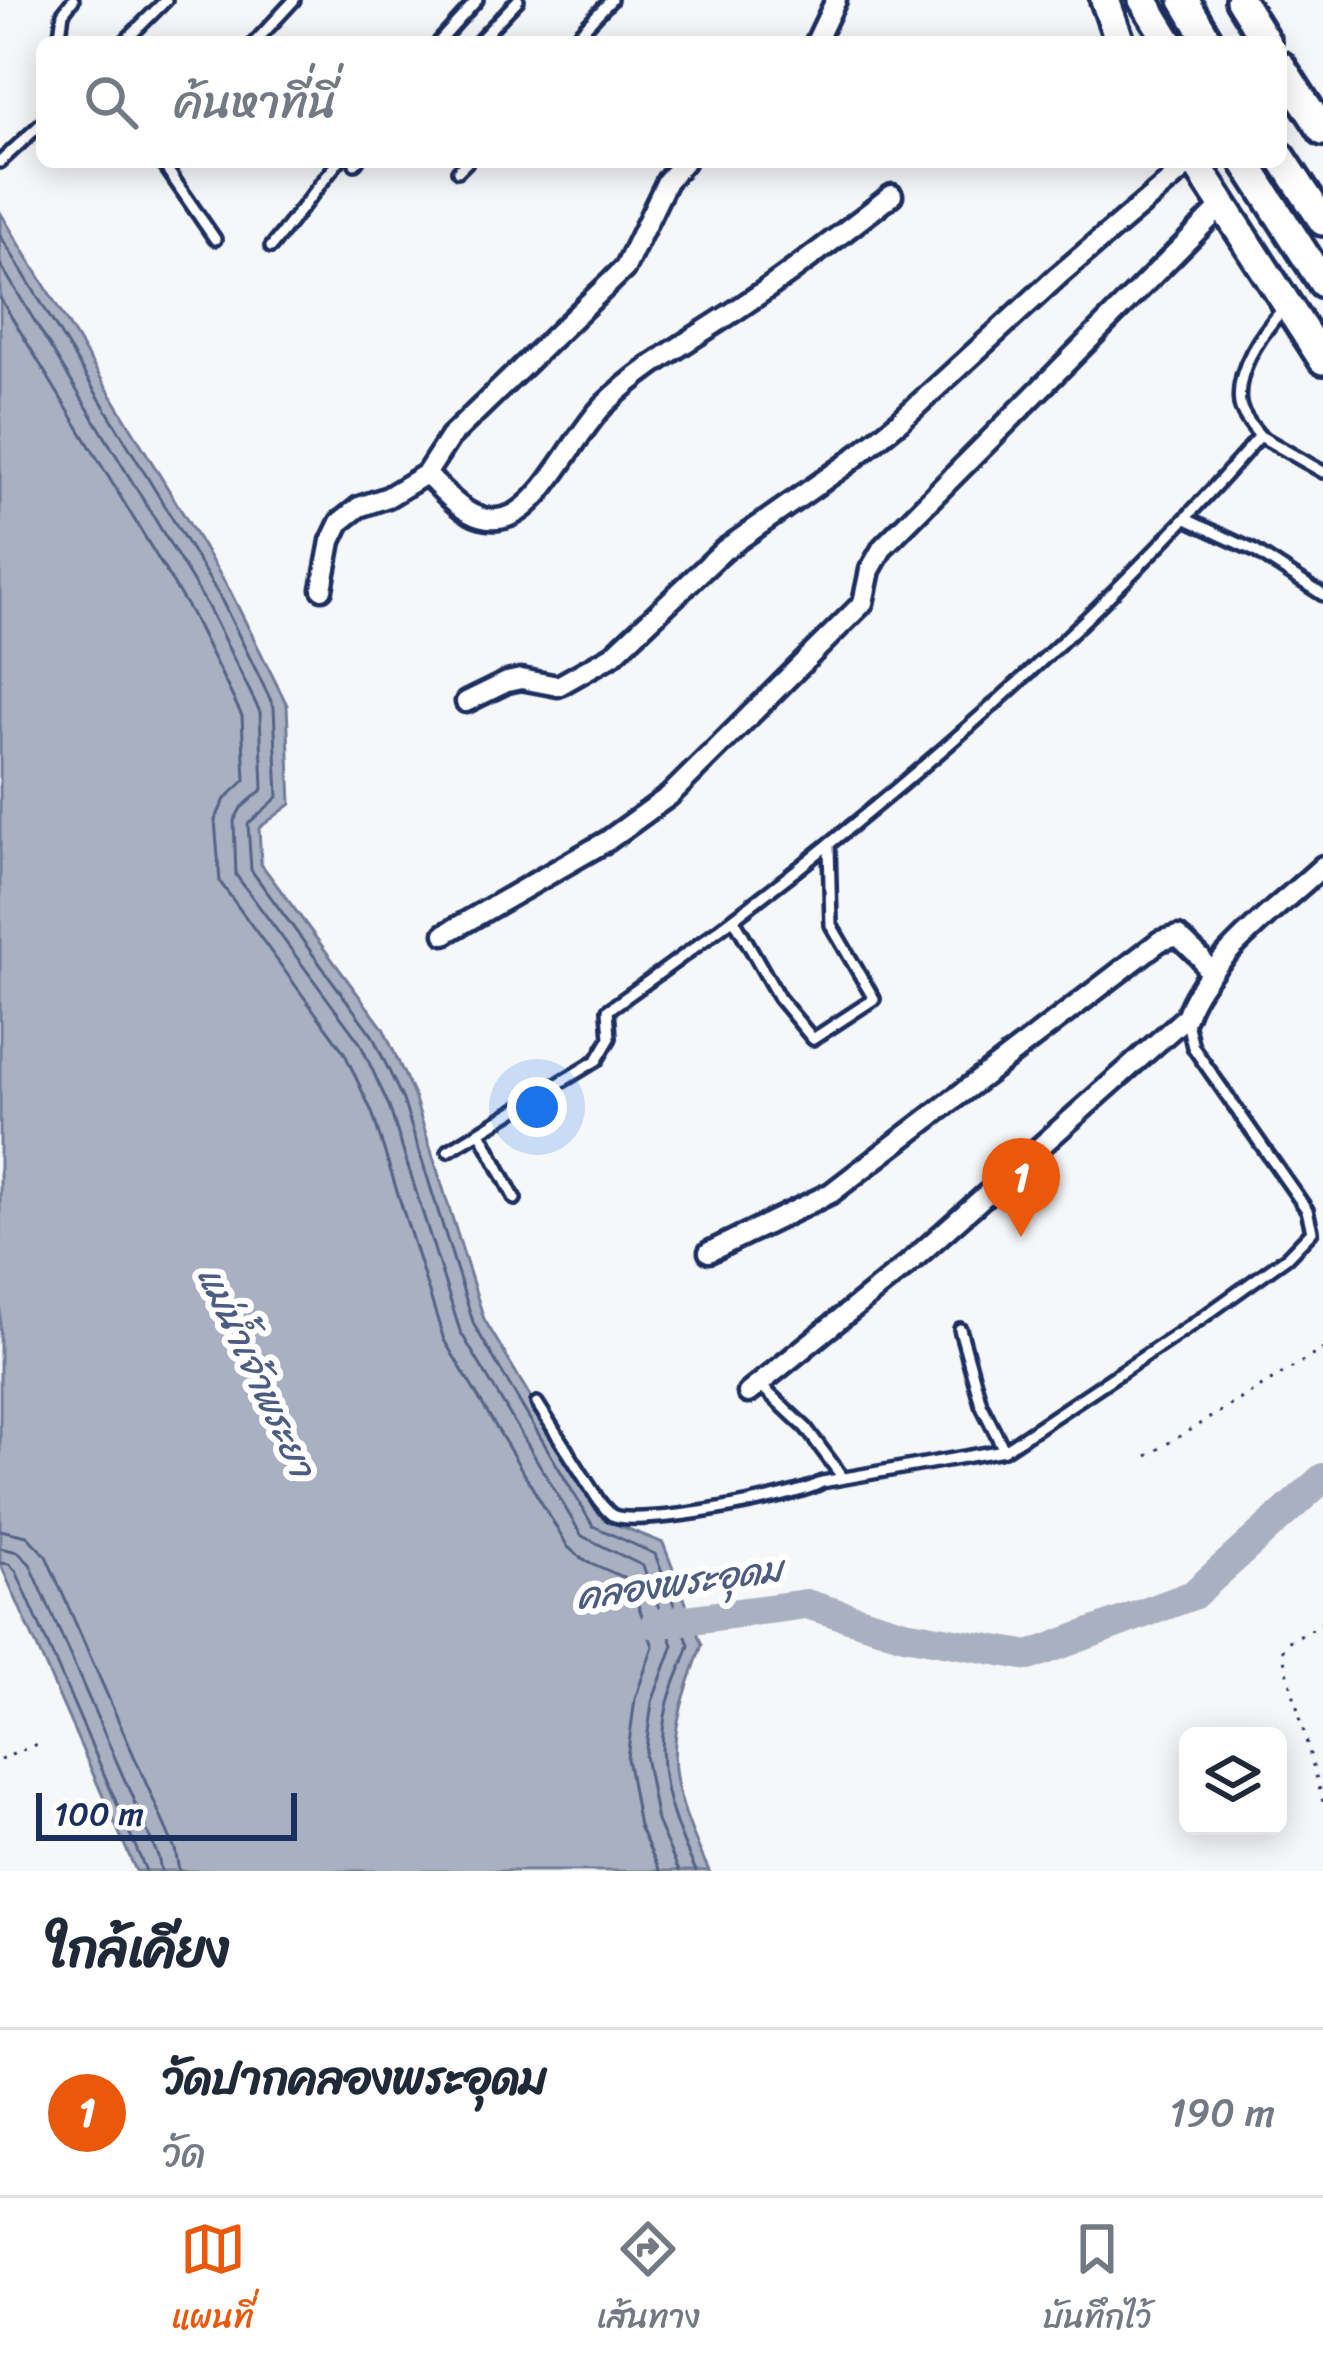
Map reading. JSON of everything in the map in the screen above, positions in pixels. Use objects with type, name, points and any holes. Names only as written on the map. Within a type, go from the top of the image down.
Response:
[{"type":"main road","points":[[1105,0],[1118,36]]},
{"type":"main road","points":[[1143,0],[1165,36]]},
{"type":"main road","points":[[1184,0],[1205,36]]},
{"type":"main road","points":[[1240,0],[1262,36]]},
{"type":"main road","points":[[1287,75],[1323,131]]},
{"type":"main road","points":[[1287,166],[1323,221]]},
{"type":"main road","points":[[1197,168],[1323,360]]},
{"type":"main road","points":[[1249,168],[1323,283]]},
{"type":"street","points":[[819,36],[836,0]]},
{"type":"street","points":[[322,590],[331,541],[340,522],[426,474],[450,437],[625,268],[667,181],[679,168]]},
{"type":"street","points":[[466,702],[521,679],[558,686],[614,655],[724,550],[901,420],[1092,246],[1186,168]]},
{"type":"street","points":[[426,474],[470,515],[511,516],[532,500],[605,404],[685,340],[742,306],[892,195]]},
{"type":"street","points":[[446,934],[607,841],[669,796],[863,602],[870,571],[883,547],[1223,205]]},
{"type":"street","points":[[753,1388],[907,1265],[1186,1017],[1193,996],[1209,974],[1323,866]]},
{"type":"street","points":[[710,1252],[832,1193],[1160,941],[1178,936],[1201,958],[1209,974]]},
{"type":"lane","points":[[59,36],[63,13],[73,0]]},
{"type":"lane","points":[[130,36],[166,0]]},
{"type":"lane","points":[[261,36],[294,0]]},
{"type":"lane","points":[[445,36],[477,0]]},
{"type":"lane","points":[[484,36],[518,0]]},
{"type":"lane","points":[[577,36],[611,0]]},
{"type":"lane","points":[[0,162],[36,129]]},
{"type":"lane","points":[[167,168],[214,239]]},
{"type":"lane","points":[[271,247],[333,168]]},
{"type":"lane","points":[[1287,304],[1266,328],[1248,362],[1240,409],[1260,436],[1323,472]]},
{"type":"lane","points":[[448,1151],[597,1060],[610,1038],[608,1010],[735,921],[967,728],[1186,519],[1260,436]]},
{"type":"lane","points":[[1186,519],[1255,551],[1323,595]]},
{"type":"lane","points":[[735,921],[779,998],[813,1039],[874,999],[831,926],[829,845]]},
{"type":"lane","points":[[537,1403],[599,1501],[614,1516],[629,1518],[742,1507],[804,1493],[823,1482],[1004,1450],[1202,1318],[1287,1257],[1312,1231],[1307,1210],[1193,1047],[1186,1017]]},
{"type":"lane","points":[[480,1132],[515,1199]]},
{"type":"lane","points":[[960,1329],[981,1404],[1004,1450]]},
{"type":"lane","points":[[753,1388],[806,1428],[843,1478]]},
{"type":"path","points":[[1147,1456],[1323,1348]]},
{"type":"path","points":[[1323,1623],[1287,1642],[1282,1652],[1323,1802]]},
{"type":"path","points":[[0,1760],[41,1742]]},
{"type":"water","name":"แม่น้ำเจ้าพระยา","points":[[0,212],[230,591],[287,705],[291,804],[259,828],[261,864],[383,1028],[414,1096],[484,1319],[603,1519],[663,1543],[702,1645],[681,1709],[674,1759],[684,1809],[709,1871],[136,1871],[0,1563]]},
{"type":"waterway","name":"คลองพระอุดม","points":[[655,1624],[806,1604],[904,1634],[1029,1656],[1193,1595],[1323,1478]]},
{"type":"place","name":"วัดปากคลองพระอุดม","points":[[1021,1237]]}]
